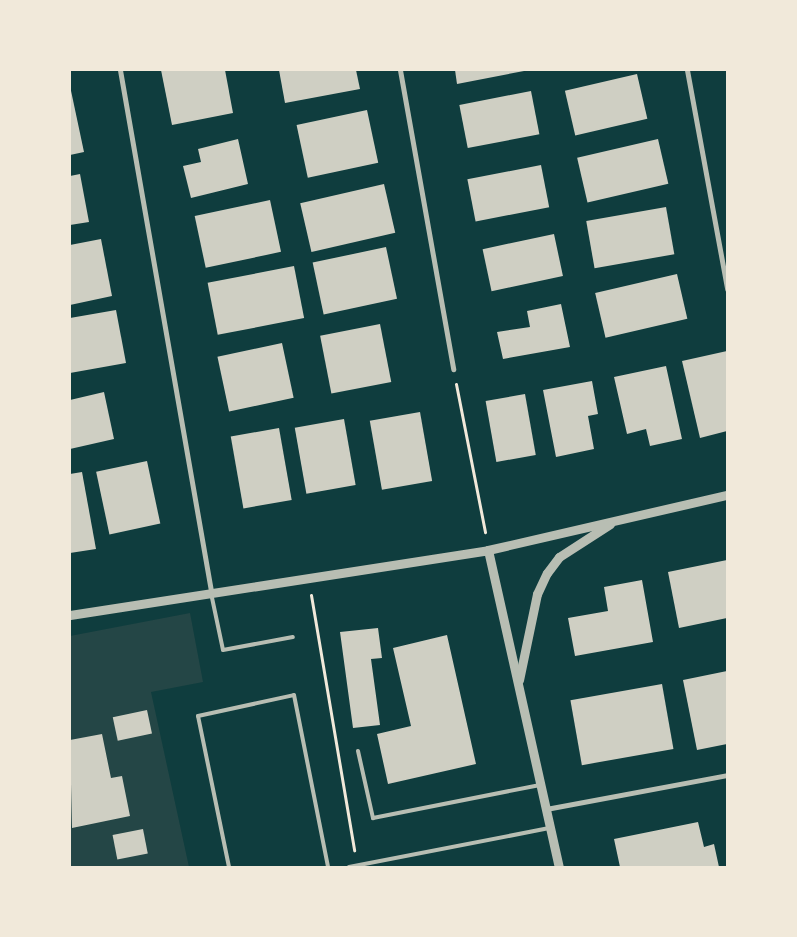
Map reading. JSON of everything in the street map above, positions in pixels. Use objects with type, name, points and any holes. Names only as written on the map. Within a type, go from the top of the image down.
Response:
[{"type":"street","points":[[120,70],[211,591]]},
{"type":"street","points":[[400,70],[453,369]]},
{"type":"street","points":[[687,70],[727,289]]},
{"type":"street","points":[[70,615],[211,591],[488,550],[727,495]]},
{"type":"street","points":[[518,682],[537,594],[547,573],[559,557],[615,521]]},
{"type":"street","points":[[488,550],[559,867]]},
{"type":"street","points":[[546,809],[727,775]]},
{"type":"lane","points":[[211,591],[222,650],[293,637]]},
{"type":"lane","points":[[229,867],[198,716],[294,696],[328,867]]},
{"type":"lane","points":[[358,751],[373,818],[540,785]]},
{"type":"lane","points":[[348,867],[549,828]]},
{"type":"path","points":[[453,369],[488,550]]},
{"type":"path","points":[[308,577],[357,865]]},
{"type":"shaded area","points":[[190,613],[203,682],[151,692],[189,867],[70,867],[70,636]]},
{"type":"building","points":[[161,70],[225,70],[233,113],[172,125]]},
{"type":"building","points":[[279,70],[356,70],[360,89],[285,103]]},
{"type":"building","points":[[455,70],[524,70],[524,71],[457,84]]},
{"type":"building","points":[[637,74],[647,119],[575,135],[565,91]]},
{"type":"building","points":[[70,86],[84,152],[70,155]]},
{"type":"building","points":[[531,91],[539,134],[468,148],[459,105]]},
{"type":"building","points":[[367,110],[378,163],[308,178],[297,125]]},
{"type":"building","points":[[238,139],[248,184],[191,198],[183,166],[201,162],[198,149]]},
{"type":"building","points":[[658,139],[668,184],[587,202],[577,158]]},
{"type":"building","points":[[541,165],[549,207],[476,222],[467,179]]},
{"type":"building","points":[[80,174],[89,222],[70,225],[70,176]]},
{"type":"building","points":[[384,184],[395,233],[311,252],[300,203]]},
{"type":"building","points":[[270,200],[281,252],[206,268],[195,216]]},
{"type":"building","points":[[666,207],[674,254],[595,268],[586,221]]},
{"type":"building","points":[[554,234],[563,276],[492,291],[483,249]]},
{"type":"building","points":[[101,239],[112,296],[70,305],[70,245]]},
{"type":"building","points":[[386,247],[397,299],[324,314],[313,263]]},
{"type":"building","points":[[294,266],[304,318],[218,335],[208,283]]},
{"type":"building","points":[[677,274],[687,319],[606,338],[595,293]]},
{"type":"building","points":[[561,304],[570,347],[503,359],[497,332],[530,327],[527,311]]},
{"type":"building","points":[[116,310],[126,363],[70,373],[70,318]]},
{"type":"building","points":[[380,324],[391,382],[331,394],[320,336]]},
{"type":"building","points":[[282,343],[294,398],[229,411],[217,357]]},
{"type":"building","points":[[727,351],[727,431],[700,438],[682,361]]},
{"type":"building","points":[[666,366],[682,439],[650,446],[646,429],[627,434],[614,377]]},
{"type":"building","points":[[592,381],[598,414],[588,416],[594,449],[556,457],[543,390]]},
{"type":"building","points":[[104,392],[114,439],[70,449],[70,400]]},
{"type":"building","points":[[525,394],[536,455],[496,462],[486,401]]},
{"type":"building","points":[[420,412],[432,481],[382,490],[370,421]]},
{"type":"building","points":[[344,419],[356,485],[306,494],[295,428]]},
{"type":"building","points":[[279,428],[292,500],[243,508],[231,437]]},
{"type":"building","points":[[147,461],[160,524],[109,534],[96,472]]},
{"type":"building","points":[[82,472],[96,549],[70,553],[70,474]]},
{"type":"building","points":[[727,560],[727,618],[679,628],[668,572]]},
{"type":"building","points":[[642,580],[653,642],[575,656],[568,618],[608,611],[604,587]]},
{"type":"building","points":[[378,628],[382,658],[371,659],[380,725],[353,728],[340,632]]},
{"type":"building","points":[[447,635],[476,764],[388,784],[377,734],[411,726],[393,648]]},
{"type":"building","points":[[727,671],[727,744],[697,750],[683,680]]},
{"type":"building","points":[[662,684],[673,749],[582,765],[570,700]]},
{"type":"building","points":[[147,710],[152,733],[118,741],[113,717]]},
{"type":"building","points":[[102,734],[111,778],[122,776],[130,816],[72,828],[70,740]]},
{"type":"building","points":[[698,822],[704,847],[714,844],[719,867],[620,867],[614,839]]},
{"type":"building","points":[[143,829],[148,854],[117,859],[113,835]]}]
